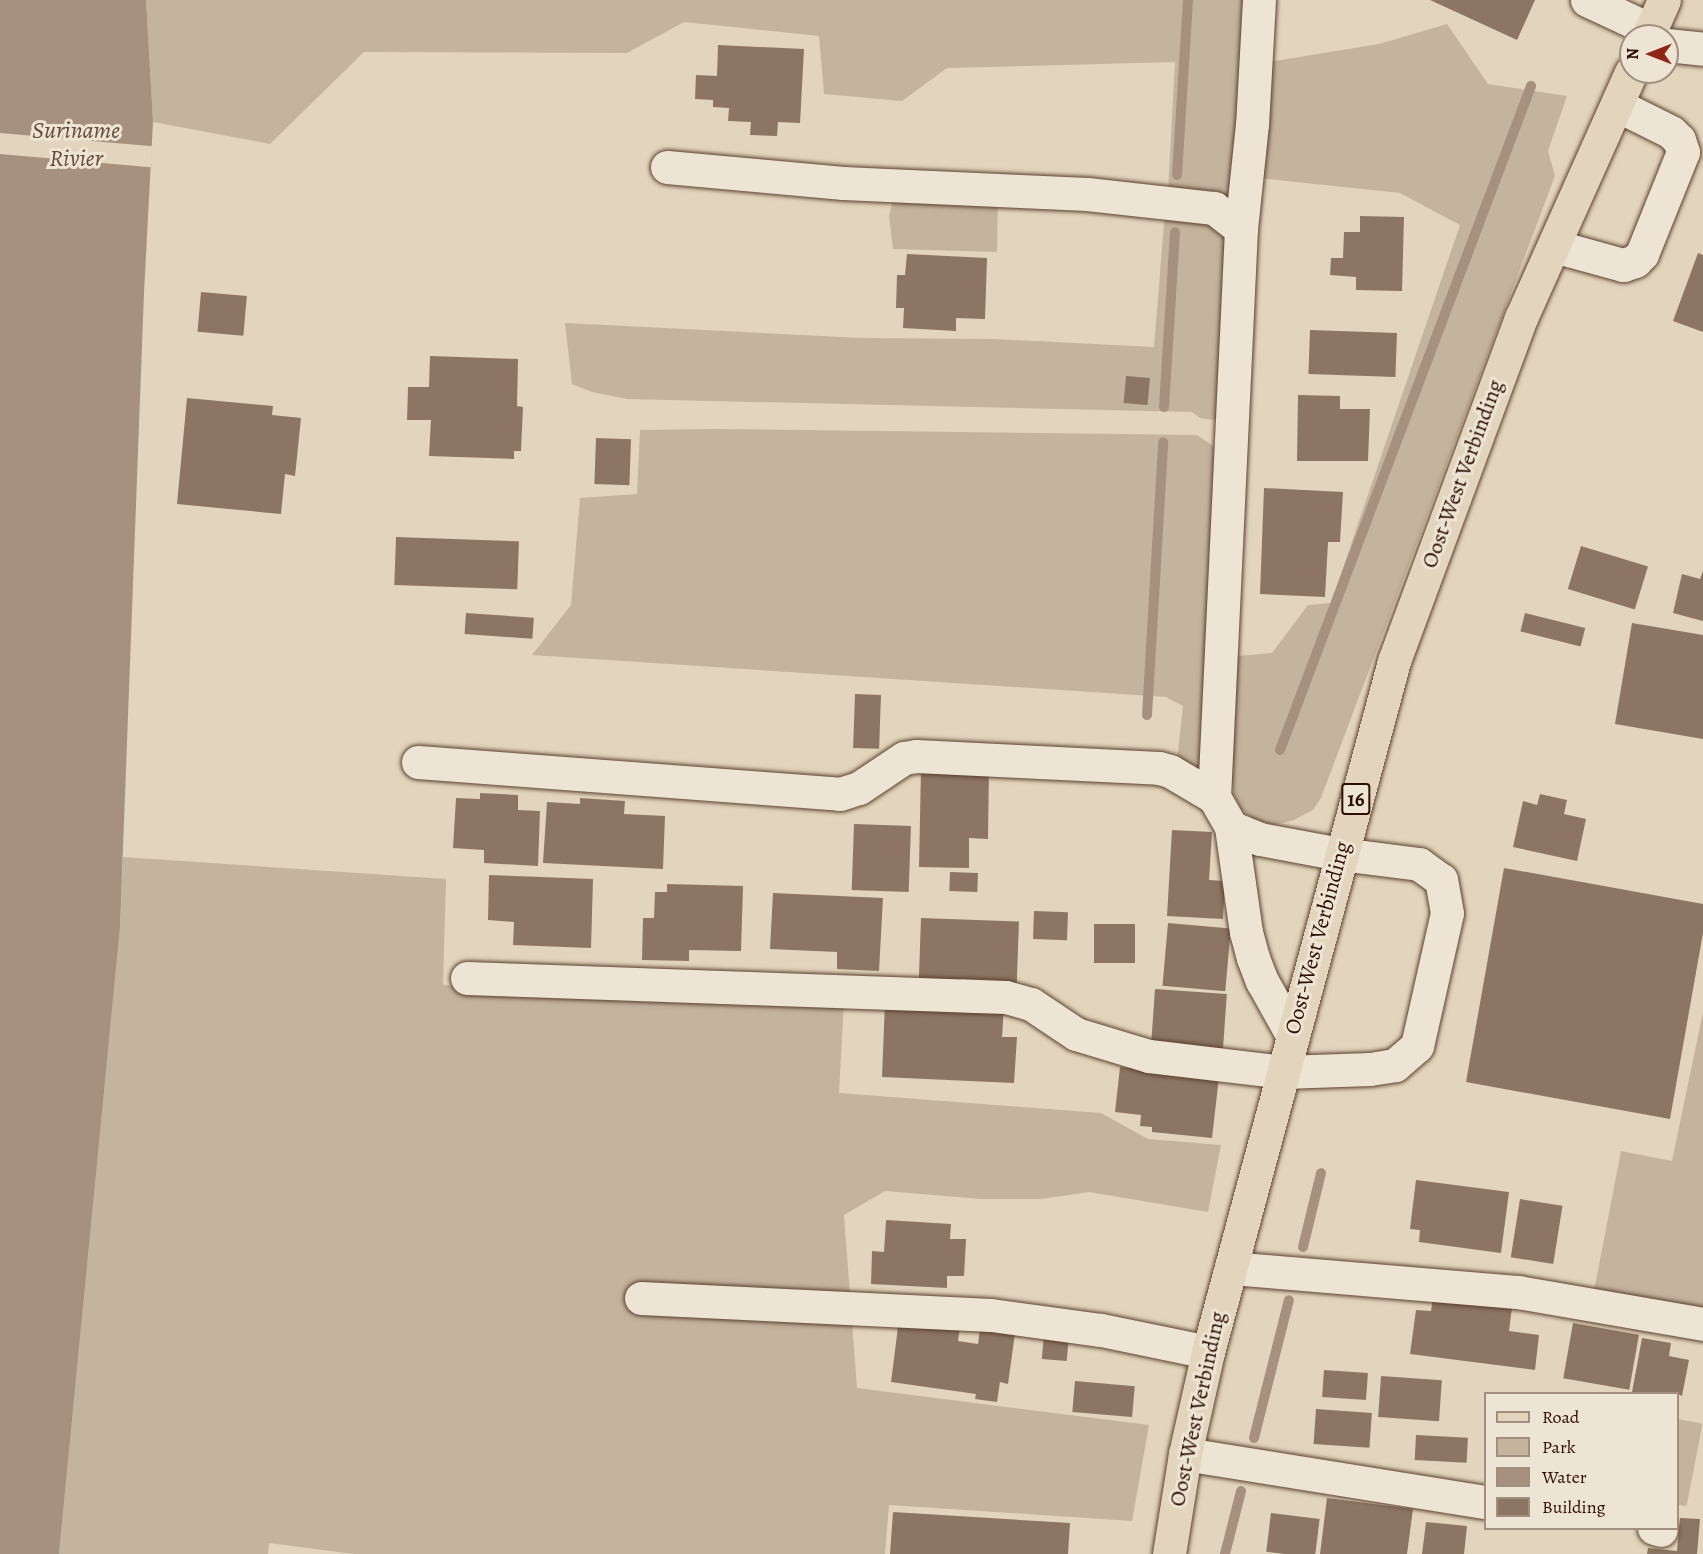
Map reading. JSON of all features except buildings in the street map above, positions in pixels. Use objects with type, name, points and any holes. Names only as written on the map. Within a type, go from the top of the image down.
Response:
[{"type":"main road","points":[[1658,24],[1664,0]]},
{"type":"main road","name":"Oost-West Verbinding","points":[[1169,1554],[1185,1454],[1208,1352],[1340,854],[1394,661],[1521,318],[1626,84]]},
{"type":"street","points":[[1214,797],[1241,229],[1252,124],[1259,0]]},
{"type":"street","points":[[1587,0],[1631,24]]},
{"type":"street","points":[[1679,43],[1703,49]]},
{"type":"street","points":[[1554,246],[1623,265],[1635,261],[1642,254],[1683,152],[1679,140],[1671,132],[1617,105]]},
{"type":"street","points":[[667,167],[843,183],[1087,194],[1214,208],[1241,229]]},
{"type":"street","points":[[418,762],[840,794],[859,788],[904,758],[916,756],[1159,768],[1170,771],[1214,797],[1231,827],[1246,932],[1253,958],[1262,981],[1292,1035]]},
{"type":"street","points":[[467,978],[1006,997],[1031,1004],[1076,1034],[1149,1056],[1282,1072],[1370,1069],[1395,1065],[1418,1046],[1447,913],[1441,880],[1419,864],[1340,854],[1260,839],[1231,827]]},
{"type":"street","points":[[1231,1268],[1518,1292],[1703,1324]]},
{"type":"street","points":[[641,1298],[991,1315],[1101,1330],[1208,1352]]},
{"type":"street","points":[[1185,1454],[1484,1502]]},
{"type":"green space","points":[[146,0],[1251,0],[1233,209],[1168,191],[1175,62],[947,68],[902,101],[824,94],[819,36],[684,22],[627,53],[364,52],[270,144],[153,122]]},
{"type":"green space","points":[[1447,24],[1488,84],[1567,96],[1548,151],[1555,176],[1321,798],[1313,810],[1294,820],[1273,825],[1253,819],[1240,807],[1234,794],[1231,776],[1237,656],[1272,653],[1308,605],[1331,603],[1460,225],[1400,193],[1257,178],[1269,62],[1379,44]]},
{"type":"green space","points":[[998,195],[997,252],[893,249],[889,216],[893,200]]},
{"type":"green space","points":[[1165,211],[1206,218],[1230,242],[1218,418],[1213,420],[1200,418],[1192,412],[627,399],[592,392],[572,384],[565,323],[861,338],[994,339],[1154,347]]},
{"type":"green space","points":[[640,430],[1197,435],[1213,446],[1222,460],[1207,771],[1177,760],[1183,706],[1166,697],[532,655],[571,605],[580,498],[637,494]]},
{"type":"green space","points":[[123,857],[446,879],[443,985],[844,1000],[839,1093],[1101,1113],[1148,1139],[1221,1145],[1208,1212],[1089,1192],[1041,1199],[981,1199],[885,1191],[844,1215],[857,1388],[1149,1425],[1132,1521],[889,1505],[885,1554],[354,1554],[269,1543],[268,1554],[59,1554],[120,928]]},
{"type":"green space","points":[[1703,1012],[1703,1315],[1593,1296],[1621,1151],[1672,1161]]},
{"type":"green space","points":[[1679,1419],[1703,1424],[1687,1506],[1679,1505]]},
{"type":"water","name":"Suriname Rivier","points":[[0,0],[146,0],[153,122],[144,293],[120,928],[59,1554],[0,1554]]},
{"type":"pier","points":[[0,133],[152,146],[151,167],[0,154]]},
{"type":"waterway","points":[[1177,175],[1188,0]]},
{"type":"waterway","points":[[1280,750],[1531,86]]},
{"type":"waterway","points":[[1164,407],[1175,232]]},
{"type":"waterway","points":[[1147,715],[1163,442]]},
{"type":"waterway","points":[[1303,1247],[1321,1173]]},
{"type":"waterway","points":[[1254,1438],[1289,1300]]},
{"type":"waterway","points":[[1225,1554],[1241,1491]]}]
